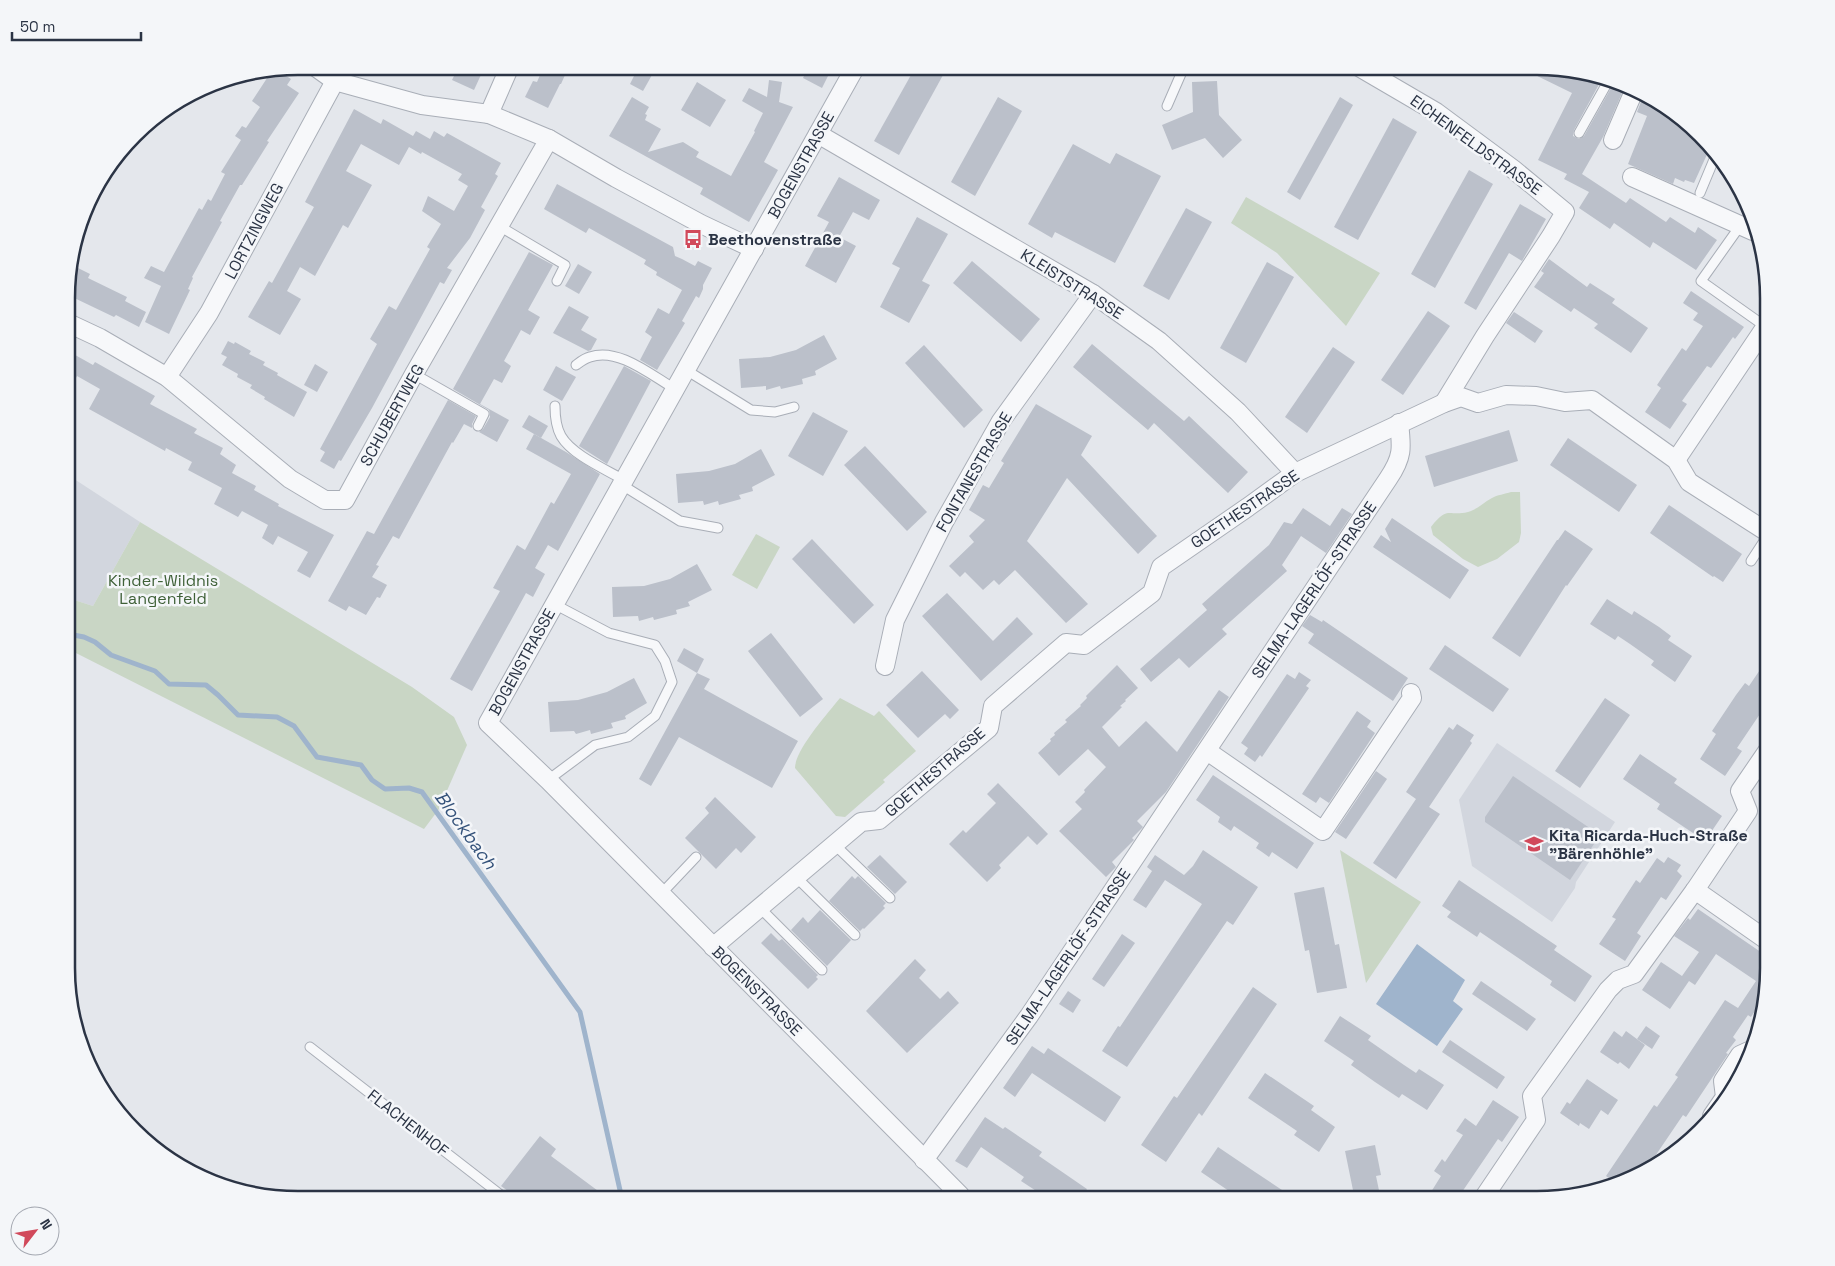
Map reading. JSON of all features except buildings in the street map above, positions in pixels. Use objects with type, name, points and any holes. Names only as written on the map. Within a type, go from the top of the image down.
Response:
[{"type":"street","points":[[327,75],[335,81],[422,105],[489,114],[549,139],[700,224],[754,249]]},
{"type":"street","points":[[489,114],[506,75]]},
{"type":"street","name":"BOGENSTRASSE","points":[[851,75],[488,723],[548,780],[957,1191]]},
{"type":"street","name":"EICHENFELDSTRASSE","points":[[1373,75],[1436,112],[1513,168],[1566,212],[1484,336],[1444,403]]},
{"type":"street","name":"LORTZINGWEG","points":[[167,378],[209,313],[335,81]]},
{"type":"street","points":[[1613,140],[1631,96]]},
{"type":"street","name":"KLEISTSTRASSE","points":[[818,134],[1093,294],[1159,341],[1238,412],[1295,473]]},
{"type":"street","name":"SCHUBERTWEG","points":[[167,378],[290,479],[326,500],[346,500],[414,374],[549,139]]},
{"type":"street","points":[[1632,177],[1746,229]]},
{"type":"street","name":"FONTANESTRASSE","points":[[885,666],[895,620],[944,522],[1001,421],[1093,294]]},
{"type":"street","points":[[75,326],[100,338],[167,378]]},
{"type":"street","points":[[1676,460],[1760,335]]},
{"type":"street","name":"GOETHESTRASSE","points":[[713,947],[861,822],[879,820],[989,728],[993,706],[1066,643],[1084,644],[1152,593],[1161,567],[1295,473],[1444,403],[1461,397],[1478,403],[1506,395],[1536,396],[1565,402],[1592,400],[1676,460],[1689,482],[1760,527]]},
{"type":"street","name":"SELMA-LAGERLÖF-STRASSE","points":[[924,1160],[1029,1016],[1396,466],[1402,449],[1399,423]]},
{"type":"street","points":[[1207,751],[1323,831],[1412,698],[1411,693]]},
{"type":"street","points":[[1488,1191],[1536,1120],[1532,1096],[1537,1088],[1608,990],[1618,980],[1634,974],[1695,890],[1748,811],[1740,791],[1760,762]]},
{"type":"street","points":[[1695,890],[1760,935]]},
{"type":"street","points":[[1724,1089],[1723,1081],[1740,1054],[1743,1053]]},
{"type":"lane","points":[[1167,106],[1181,75]]},
{"type":"lane","points":[[1579,134],[1606,86]]},
{"type":"lane","points":[[1700,193],[1713,161]]},
{"type":"lane","points":[[499,226],[565,265],[556,281]]},
{"type":"lane","points":[[1746,229],[1701,281],[1760,320]]},
{"type":"lane","points":[[576,365],[590,357],[607,354],[623,358],[675,389]]},
{"type":"lane","points":[[686,370],[751,410],[775,412],[794,407]]},
{"type":"lane","points":[[414,374],[484,414],[478,426]]},
{"type":"lane","points":[[555,406],[556,423],[561,436],[570,449],[680,521],[718,528]]},
{"type":"lane","points":[[1751,561],[1760,547]]},
{"type":"lane","points":[[548,780],[595,745],[628,737],[655,716],[672,682],[665,661],[654,645],[609,633],[554,604]]},
{"type":"lane","points":[[835,845],[890,898]]},
{"type":"lane","points":[[661,894],[696,857]]},
{"type":"lane","points":[[796,877],[855,935]]},
{"type":"lane","points":[[760,908],[822,970]]},
{"type":"lane","name":"FLACHENHOF","points":[[310,1047],[496,1191]]},
{"type":"shaded area","points":[[75,480],[140,522],[93,606],[75,600]]},
{"type":"shaded area","name":"Kita Ricarda-Huch-Straße \"Bärenhöhle\"","points":[[1497,743],[1615,822],[1552,922],[1472,866],[1459,800]]},
{"type":"green space","points":[[1246,197],[1380,273],[1346,326],[1277,253],[1231,223]]},
{"type":"green space","points":[[1511,492],[1520,492],[1521,533],[1519,542],[1497,559],[1478,567],[1463,559],[1433,535],[1431,527],[1441,516],[1448,513],[1468,512],[1494,497]]},
{"type":"green space","name":"Kinder-Wildnis Langenfeld","points":[[140,522],[412,687],[454,717],[467,745],[439,809],[424,829],[75,653],[75,600],[93,606]]},
{"type":"green space","points":[[756,534],[780,547],[757,589],[732,575]]},
{"type":"green space","points":[[840,698],[874,716],[879,711],[916,751],[883,780],[885,782],[845,817],[836,816],[795,768],[796,760],[806,742]]},
{"type":"green space","points":[[1340,850],[1421,902],[1366,983]]},
{"type":"water","points":[[1417,944],[1465,980],[1453,1001],[1463,1009],[1437,1046],[1376,1004]]},
{"type":"waterway","name":"Blockbach","points":[[75,635],[95,642],[111,655],[155,671],[169,684],[206,685],[238,715],[277,717],[294,726],[317,757],[361,765],[372,780],[385,789],[409,788],[422,792],[580,1012],[620,1191]]},
{"type":"place","name":"Beethovenstraße","points":[[693,239]]},
{"type":"place","name":"Kita Ricarda-Huch-Straße \"Bärenhöhle\"","points":[[1534,844]]}]
